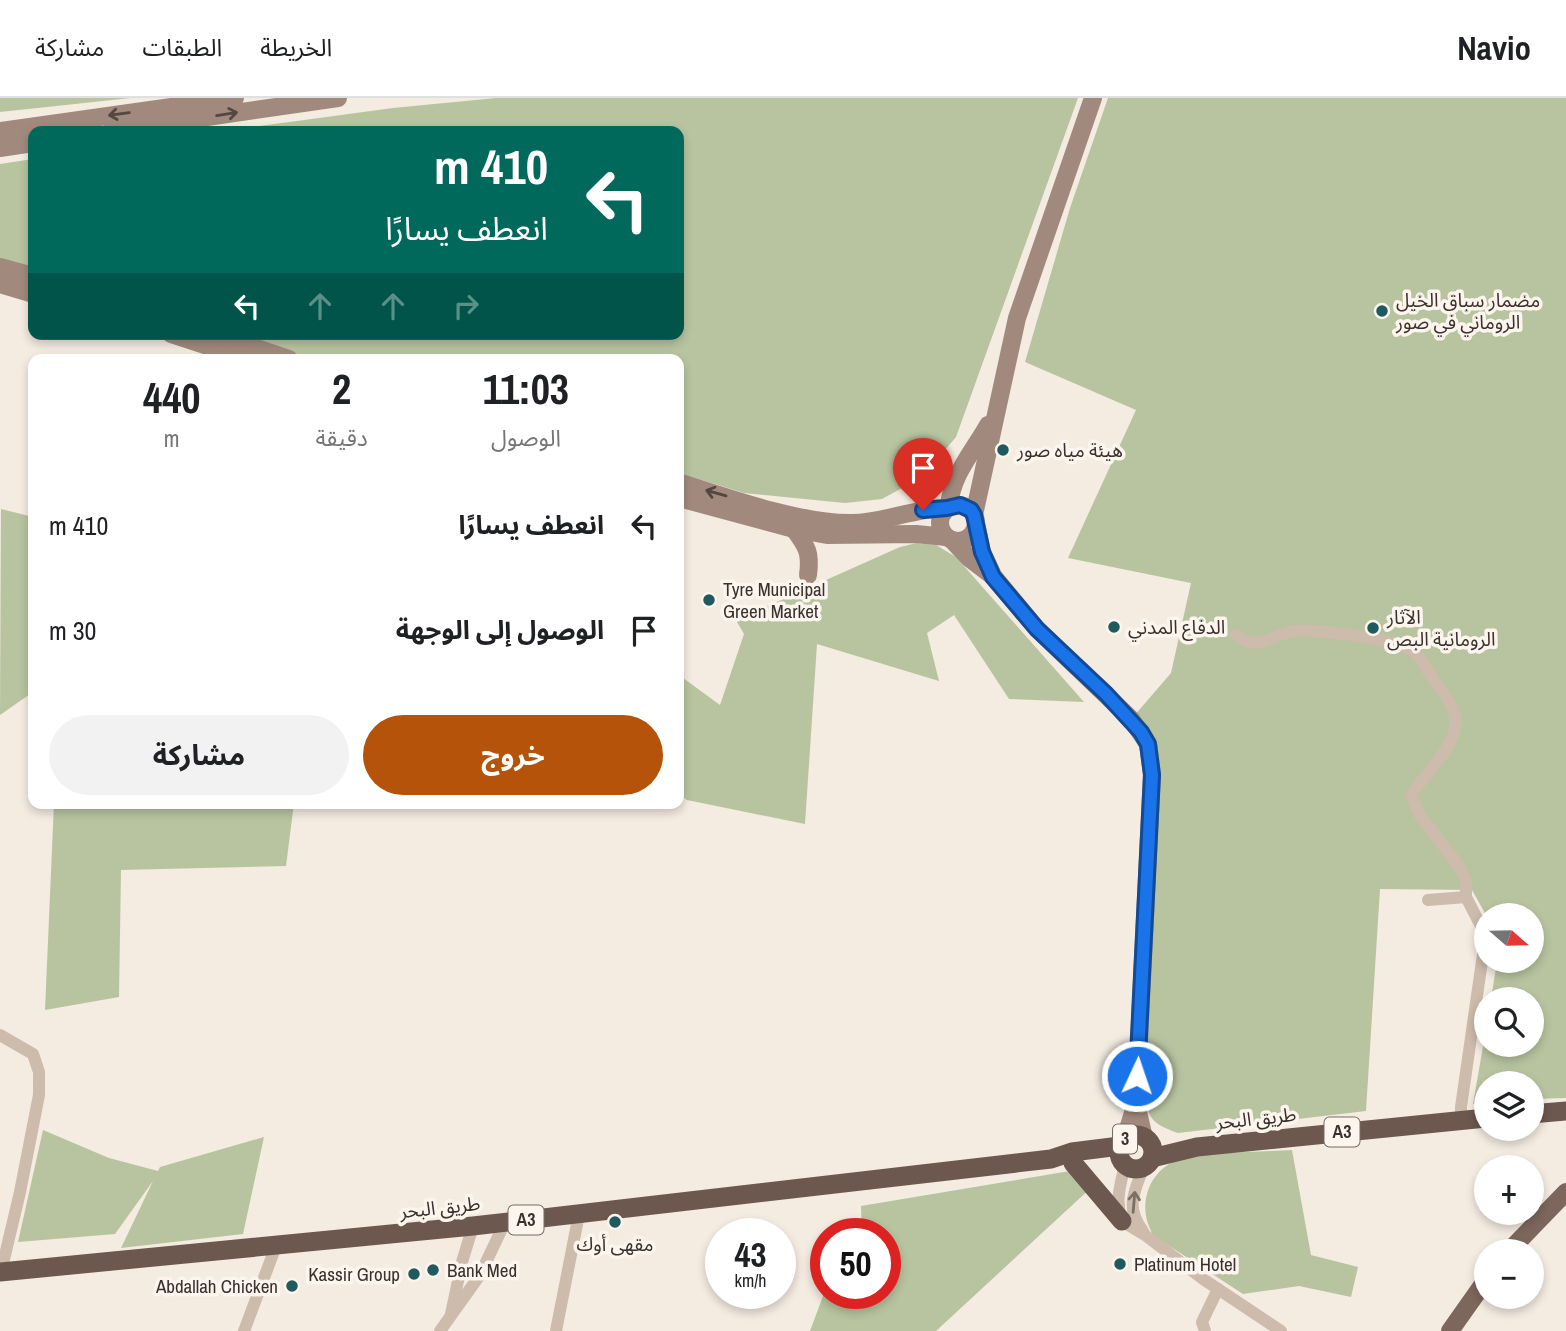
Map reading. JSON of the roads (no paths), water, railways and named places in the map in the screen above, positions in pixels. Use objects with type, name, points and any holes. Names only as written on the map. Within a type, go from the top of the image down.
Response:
[{"type":"highway","points":[[1544,1113],[1566,1111]]},
{"type":"highway","name":"طريق البحر","points":[[0,1272],[473,1226],[1051,1159],[1072,1152],[1197,1147],[1474,1119]]},
{"type":"highway","name":"طريق البحر","points":[[1051,1159],[1073,1163],[1134,1151]]},
{"type":"highway","points":[[1073,1163],[1122,1221]]},
{"type":"main road","points":[[36,126],[235,98]]},
{"type":"main road","points":[[145,126],[338,98]]},
{"type":"main road","points":[[684,484],[794,529],[842,536],[894,534],[961,541],[969,538],[974,531],[996,409],[1017,318],[1093,98]]},
{"type":"main road","points":[[0,131],[28,127]]},
{"type":"main road","points":[[0,148],[28,144]]},
{"type":"main road","points":[[0,267],[28,275]]},
{"type":"main road","points":[[0,285],[28,293]]},
{"type":"main road","points":[[189,340],[232,354]]},
{"type":"main road","points":[[233,340],[274,354]]},
{"type":"main road","points":[[996,409],[955,479],[950,490],[948,508],[943,513],[940,526],[949,539],[993,577],[1037,629],[1131,719],[1148,744],[1152,775],[1134,1151]]},
{"type":"main road","points":[[684,499],[757,512],[852,523],[923,510],[966,506],[975,519],[982,552],[993,577]]},
{"type":"main road","points":[[794,529],[805,544],[810,557],[808,575]]},
{"type":"main road","points":[[1521,1239],[1566,1192]]},
{"type":"main road","points":[[1532,1239],[1566,1208]]},
{"type":"main road","points":[[1450,1331],[1474,1297]]},
{"type":"main road","points":[[1460,1331],[1475,1309]]},
{"type":"street","points":[[1236,635],[1245,643],[1253,645],[1294,631],[1335,633],[1407,648],[1419,656],[1453,709],[1455,720],[1445,752],[1411,795],[1419,814],[1461,869],[1466,882],[1466,897],[1483,930],[1483,954],[1461,1120]]},
{"type":"street","points":[[1428,900],[1466,897]]},
{"type":"street","points":[[0,1035],[33,1054],[38,1072],[39,1095],[20,1192],[0,1272]]},
{"type":"street","points":[[1134,1151],[1117,1195],[1117,1208],[1122,1221],[1281,1331]]},
{"type":"street","points":[[1134,1151],[1131,1210],[1145,1235]]},
{"type":"street","points":[[556,1331],[579,1214]]},
{"type":"street","points":[[440,1331],[480,1275],[505,1222]]},
{"type":"street","points":[[451,1318],[457,1281],[473,1226]]},
{"type":"street","points":[[244,1331],[276,1246]]},
{"type":"street","points":[[1205,1331],[1202,1322],[1218,1289]]},
{"type":"place","name":"مضمار سباق الخيل الروماني في صور","points":[[1382,311]]},
{"type":"place","name":"هيئة مياه صور","points":[[1003,450]]},
{"type":"place","name":"Tyre Municipal Green Market","points":[[709,600]]},
{"type":"place","name":"الدفاع المدني","points":[[1114,627]]},
{"type":"place","name":"الآثار الرومانية البص","points":[[1373,628]]},
{"type":"place","name":"مقهى أوك","points":[[615,1222]]},
{"type":"place","name":"Platinum Hotel","points":[[1120,1264]]},
{"type":"place","name":"Bank Med","points":[[433,1270]]},
{"type":"place","name":"Kassir Group","points":[[414,1274]]},
{"type":"place","name":"Abdallah Chicken","points":[[292,1286]]}]
